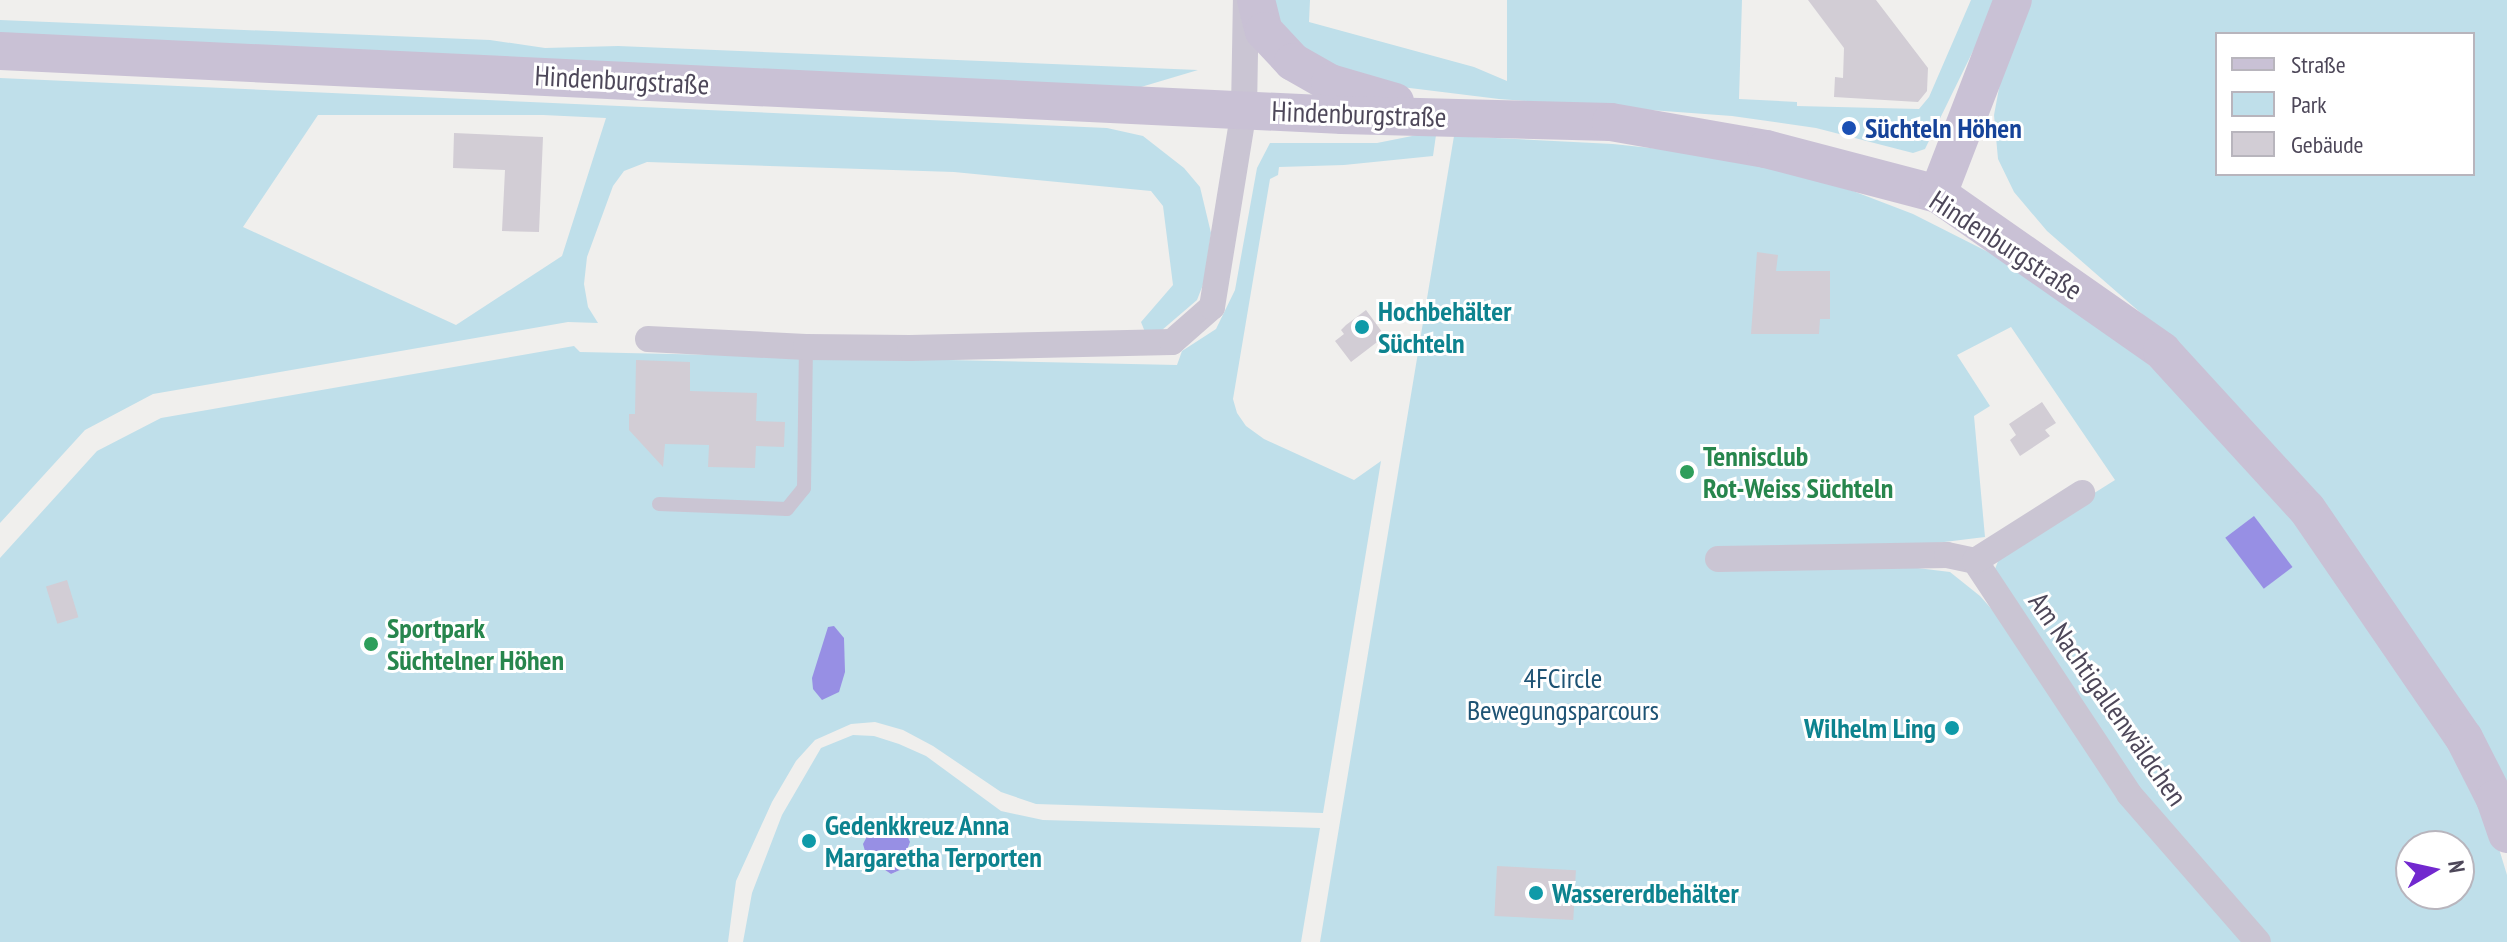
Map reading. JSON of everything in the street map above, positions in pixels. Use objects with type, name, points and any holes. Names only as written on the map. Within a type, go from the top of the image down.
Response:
[{"type":"main road","points":[[1256,0],[1264,31],[1293,62],[1330,83],[1448,117]]},
{"type":"main road","points":[[1938,194],[2013,0]]},
{"type":"main road","name":"Hindenburgstraße","points":[[0,51],[1244,110],[1611,122],[1766,149],[1938,194],[2162,351],[2307,509],[2464,738],[2495,799],[2507,834]]},
{"type":"street","name":"Hindenburgstraße","points":[[648,339],[806,347],[1172,342],[1212,307],[1244,110],[1246,0]]},
{"type":"street","points":[[1718,559],[1947,555],[1975,561],[2082,493]]},
{"type":"street","name":"Am Nachtigallenwäldchen","points":[[1975,561],[2129,794],[2258,942]]},
{"type":"lane","points":[[659,504],[787,509],[804,488],[806,347]]},
{"type":"green space","points":[[1265,0],[1310,0],[1309,22],[1474,67],[1507,81],[1507,0],[1742,0],[1739,99],[1797,102],[1797,106],[1919,109],[1929,97],[1971,0],[1998,0],[1925,149],[1913,153],[1816,128],[1732,116],[1499,99],[1361,82],[1313,65]]},
{"type":"green space","points":[[2025,0],[2507,0],[2507,798],[2197,362],[2047,231],[2014,192],[1998,159],[1994,115],[2003,67]]},
{"type":"green space","points":[[0,20],[490,40],[545,48],[618,46],[1198,70],[1141,87],[0,36]]},
{"type":"green space","points":[[0,78],[1107,128],[1143,136],[1184,168],[1200,187],[1211,233],[1204,282],[1197,300],[1162,330],[1145,332],[1141,322],[1173,285],[1163,206],[1151,191],[954,172],[647,162],[624,171],[613,186],[587,257],[584,284],[588,307],[598,323],[568,322],[153,394],[85,430],[0,523]],"holes":[[[318,115],[606,118],[562,256],[456,325],[243,227]]]},
{"type":"green space","name":"Sportpark Süchtelner Höhen","points":[[1422,134],[1436,135],[1433,156],[1344,165],[1279,167],[1278,175],[1270,179],[1233,399],[1237,413],[1246,426],[1264,439],[1354,480],[1381,461],[1323,813],[1036,804],[1001,792],[933,746],[903,730],[875,722],[851,724],[815,740],[796,761],[772,802],[736,881],[728,942],[0,942],[0,558],[97,451],[161,418],[574,346],[580,352],[1177,365],[1182,351],[1216,329],[1235,290],[1257,168],[1270,143],[1377,143]]},
{"type":"green space","name":"4FCircle Bewegungsparcours","points":[[1454,136],[1613,144],[1697,153],[1765,164],[1853,191],[1913,214],[2000,258],[2128,346],[2189,401],[2299,526],[2417,683],[2493,829],[2507,875],[2507,942],[2269,942],[2182,845],[2082,714],[1995,569],[2002,551],[2115,480],[2011,327],[1957,355],[1990,406],[1974,416],[1985,537],[1936,543],[1893,565],[1950,572],[1980,596],[2246,942],[1320,942]]},
{"type":"green space","points":[[853,735],[874,736],[899,744],[926,756],[1001,811],[1043,820],[1320,828],[1301,942],[743,942],[752,893],[782,815],[821,748]],"holes":[[[910,842],[900,870],[891,874],[867,858]]]},
{"type":"shaded area","points":[[2254,516],[2293,567],[2264,589],[2225,538]]},
{"type":"shaded area","points":[[834,626],[844,638],[845,672],[839,692],[822,700],[813,689],[812,678],[828,627]]},
{"type":"shaded area","points":[[883,824],[905,831],[910,842],[900,870],[891,874],[867,858],[863,844],[873,825]]},
{"type":"building","points":[[1808,0],[1876,0],[1928,68],[1927,91],[1918,102],[1834,97],[1835,77],[1843,78],[1844,48]]},
{"type":"building","points":[[454,133],[543,137],[539,232],[502,231],[505,170],[453,168]]},
{"type":"building","points":[[1757,252],[1778,255],[1776,271],[1830,271],[1830,319],[1820,319],[1819,334],[1751,334]]},
{"type":"building","name":"Hochbehälter Süchteln","points":[[1366,310],[1385,336],[1351,362],[1335,341],[1344,334],[1341,330],[1346,325]]},
{"type":"building","points":[[636,360],[690,362],[690,391],[757,393],[756,421],[785,422],[784,447],[756,446],[755,468],[708,467],[709,445],[665,444],[663,467],[629,430],[629,414],[635,414]]},
{"type":"building","points":[[2042,402],[2056,423],[2045,430],[2050,436],[2020,456],[2010,440],[2016,435],[2009,424]]},
{"type":"building","points":[[67,580],[78,617],[57,624],[46,586]]},
{"type":"building","name":"Wassererdbehälter","points":[[1497,866],[1576,870],[1573,920],[1494,916]]},
{"type":"place","name":"Süchteln Höhen","points":[[1849,128]]},
{"type":"place","name":"Hochbehälter Süchteln","points":[[1362,327]]},
{"type":"place","name":"Tennisclub Rot-Weiss Süchteln","points":[[1687,472]]},
{"type":"place","name":"Sportpark Süchtelner Höhen","points":[[371,644]]},
{"type":"place","name":"Wilhelm Ling","points":[[1952,728]]},
{"type":"place","name":"Gedenkkreuz Anna Margaretha Terporten","points":[[809,841]]},
{"type":"place","name":"Wassererdbehälter","points":[[1536,893]]}]
